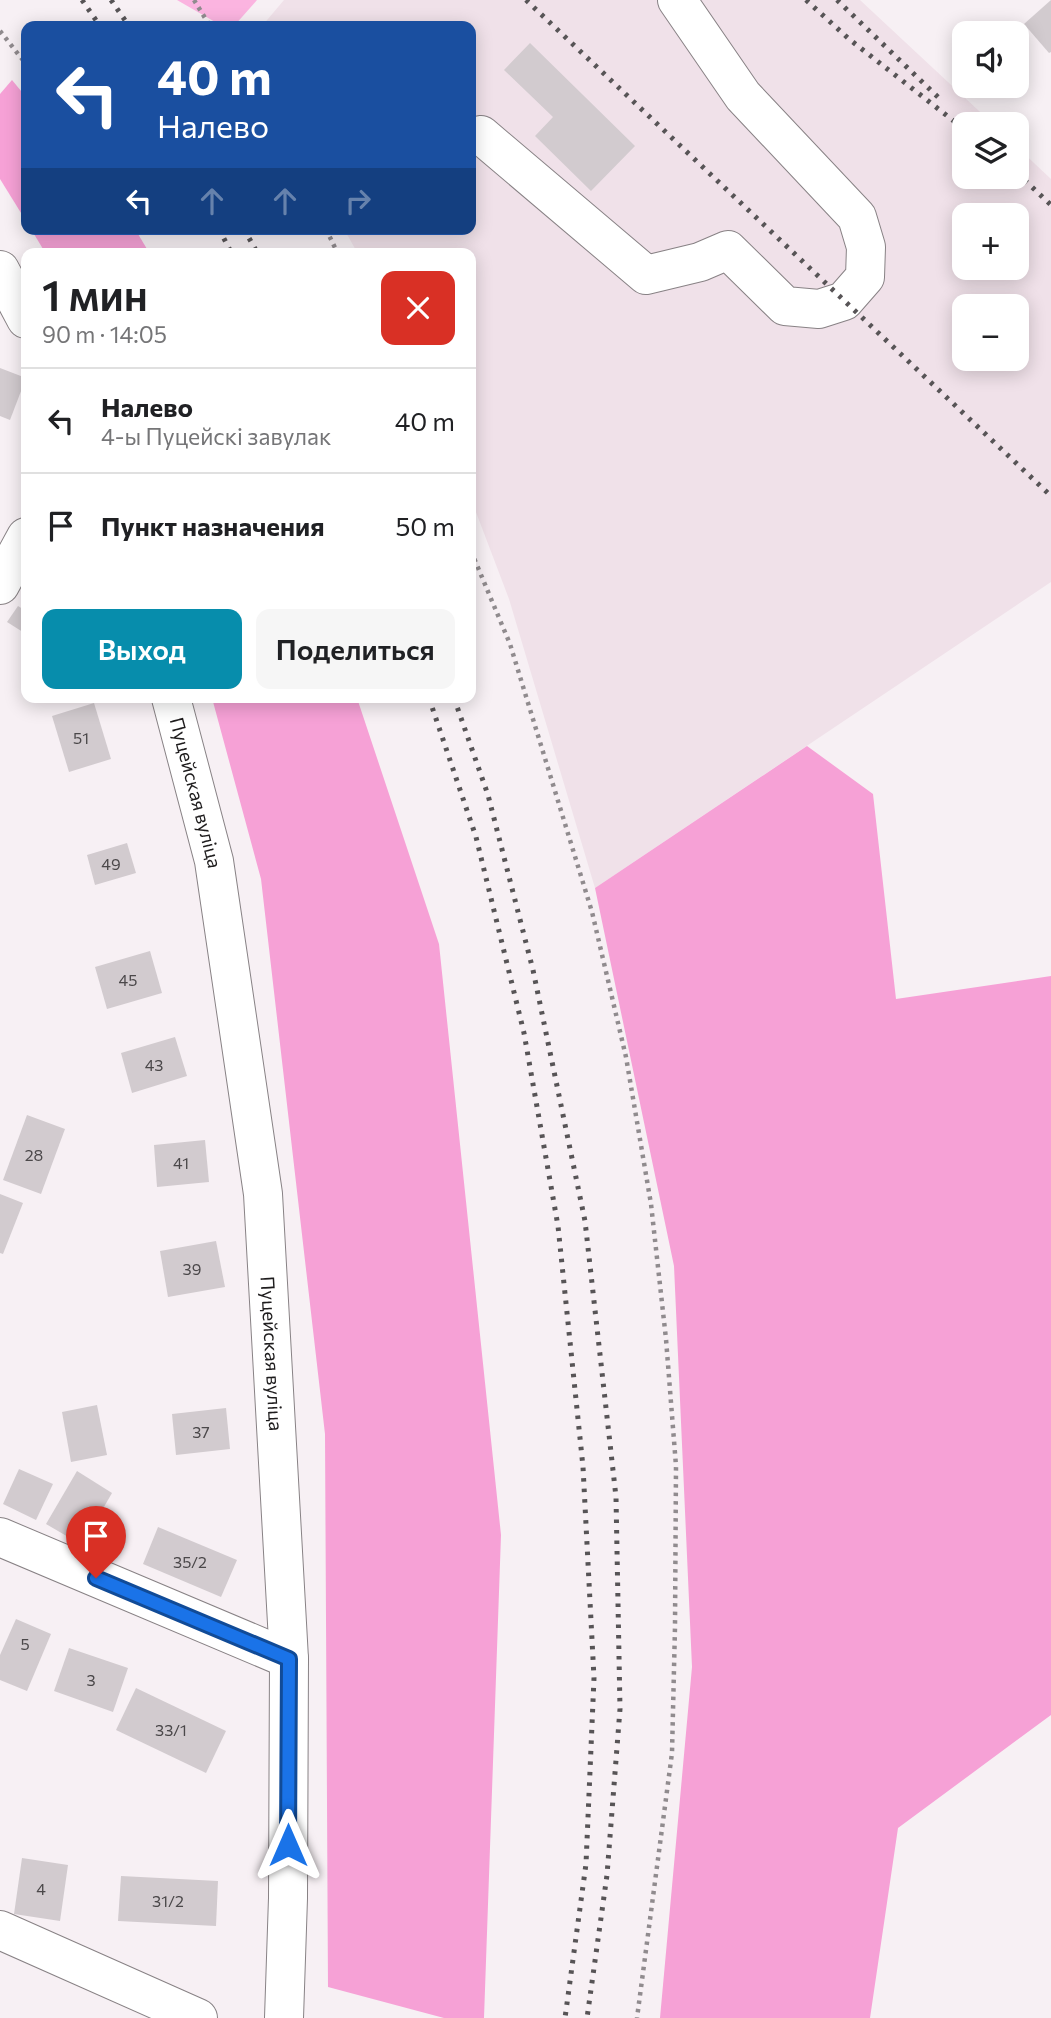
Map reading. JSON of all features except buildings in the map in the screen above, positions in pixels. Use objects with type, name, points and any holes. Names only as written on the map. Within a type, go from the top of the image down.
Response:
[{"type":"street","points":[[481,135],[646,275],[700,262],[728,250],[786,306],[819,309],[844,301],[865,277],[866,247],[857,217],[743,96],[677,0]]},
{"type":"street","points":[[0,270],[21,310]]},
{"type":"street","points":[[0,585],[21,546]]},
{"type":"street","name":"Пуцейская вуліца","points":[[172,703],[214,861],[262,1194],[289,1659],[288,1898],[284,2018]]},
{"type":"street","points":[[0,1537],[289,1659]]},
{"type":"street","points":[[0,1930],[198,2018]]},
{"type":"path","points":[[194,0],[207,21]]},
{"type":"path","points":[[0,31],[21,58]]},
{"type":"path","points":[[476,563],[510,645],[593,912],[626,1057],[653,1217],[676,1466],[675,1640],[672,1753],[637,2018]]},
{"type":"shaded area","points":[[177,0],[257,0],[238,21],[213,21]]},
{"type":"shaded area","points":[[284,0],[860,0],[952,86],[952,98],[965,98],[980,112],[952,112],[952,189],[1029,189],[1029,158],[1051,179],[1051,582],[595,888],[509,599],[476,512],[476,248],[355,248],[347,235],[476,235],[476,21],[266,21]]},
{"type":"shaded area","points":[[12,80],[21,91],[21,213],[0,179],[0,94]]},
{"type":"shaded area","points":[[35,235],[139,235],[146,248],[42,248]]},
{"type":"shaded area","points":[[213,703],[359,703],[439,944],[501,1535],[484,2018],[444,2018],[328,1987],[325,1434],[261,879]]},
{"type":"shaded area","points":[[807,746],[873,794],[896,999],[1051,976],[1051,1715],[898,1828],[870,2018],[660,2018],[692,1667],[674,1266],[595,888]]},
{"type":"railway","points":[[82,0],[97,21]]},
{"type":"railway","points":[[111,0],[126,21]]},
{"type":"railway","points":[[526,0],[1051,496]]},
{"type":"railway","points":[[806,0],[849,39],[952,120]]},
{"type":"railway","points":[[837,0],[941,100]]},
{"type":"railway","points":[[1029,184],[1051,205]]},
{"type":"railway","points":[[222,235],[229,248]]},
{"type":"railway","points":[[247,235],[255,248]]},
{"type":"railway","points":[[431,703],[476,837],[524,1033],[558,1226],[583,1467],[594,1678],[586,1864],[565,2018]]},
{"type":"railway","points":[[456,703],[488,795],[533,970],[585,1221],[616,1497],[620,1709],[607,1875],[587,2018]]},
{"type":"route","points":[[96,1578],[289,1659],[288,1845]]}]
